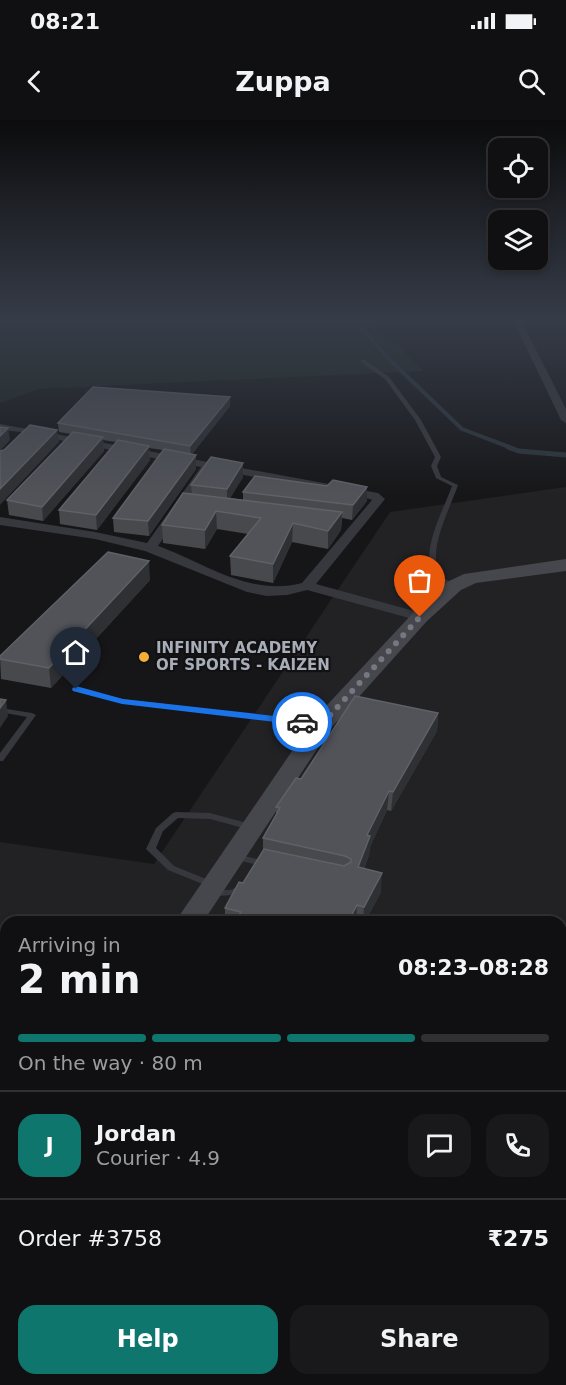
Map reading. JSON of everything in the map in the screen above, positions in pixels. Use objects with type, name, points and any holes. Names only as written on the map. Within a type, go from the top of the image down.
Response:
[{"type":"main road","points":[[193,916],[322,724],[420,617],[454,586],[471,578],[566,565]]},
{"type":"street","points":[[546,379],[566,420]]},
{"type":"street","points":[[0,427],[29,431],[67,443],[159,460],[207,464],[254,479],[374,496],[379,499],[351,525],[307,586],[294,591],[275,593],[252,590],[185,560],[104,533],[51,525],[0,521]]},
{"type":"street","points":[[15,445],[29,431]]},
{"type":"street","points":[[150,548],[186,505],[207,464]]},
{"type":"street","points":[[307,586],[420,617]]},
{"type":"lane","points":[[388,379],[403,398],[438,457],[434,465],[439,477],[455,485],[439,528],[432,556],[433,566],[438,576],[454,586]]},
{"type":"lane","points":[[76,689],[122,702],[322,724]]},
{"type":"lane","points":[[0,710],[32,715],[0,759]]},
{"type":"lane","points":[[251,827],[210,816],[176,815],[159,830],[151,849],[171,868],[211,888],[231,894],[244,887],[253,870]]},
{"type":"lane","points":[[233,857],[253,870],[279,866]]},
{"type":"shaded area","points":[[0,379],[252,379],[38,389],[0,403]]},
{"type":"shaded area","points":[[566,487],[566,916],[0,916],[0,842],[154,864],[390,512]]},
{"type":"building","points":[[93,387],[230,397],[190,446],[58,423]]},
{"type":"building","points":[[30,425],[57,430],[0,489],[0,451],[4,450]]},
{"type":"building","points":[[0,427],[8,428],[0,436]]},
{"type":"building","points":[[73,432],[103,437],[42,507],[7,500]]},
{"type":"building","points":[[118,440],[149,446],[96,515],[59,510]]},
{"type":"building","points":[[164,449],[196,455],[148,521],[113,518]]},
{"type":"building","points":[[211,457],[243,463],[227,489],[191,485]]},
{"type":"building","points":[[255,476],[327,486],[333,480],[367,487],[353,505],[243,492]]},
{"type":"building","points":[[183,493],[342,512],[328,531],[293,523],[273,564],[230,556],[261,518],[216,511],[205,530],[162,525]]},
{"type":"building","points":[[108,552],[149,561],[49,668],[0,659],[0,656]]},
{"type":"building","points":[[355,696],[438,713],[393,792],[389,791],[367,835],[370,836],[358,867],[382,873],[364,907],[357,905],[351,916],[239,916],[241,912],[225,908],[239,882],[243,883],[264,849],[344,866],[351,862],[351,859],[345,856],[263,838],[280,808],[276,807],[296,778],[301,779]]},
{"type":"building","points":[[0,699],[6,700],[0,708]]},
{"type":"waterway","points":[[410,379],[462,429],[512,448]]},
{"type":"waterway","points":[[508,447],[519,451],[566,455]]},
{"type":"way so far","points":[[302,722],[322,724],[420,617]]},
{"type":"place","name":"INFINITY ACADEMY OF SPORTS - KAIZEN","points":[[144,657]]},
{"type":"route","points":[[76,689],[122,702],[302,722]]}]
